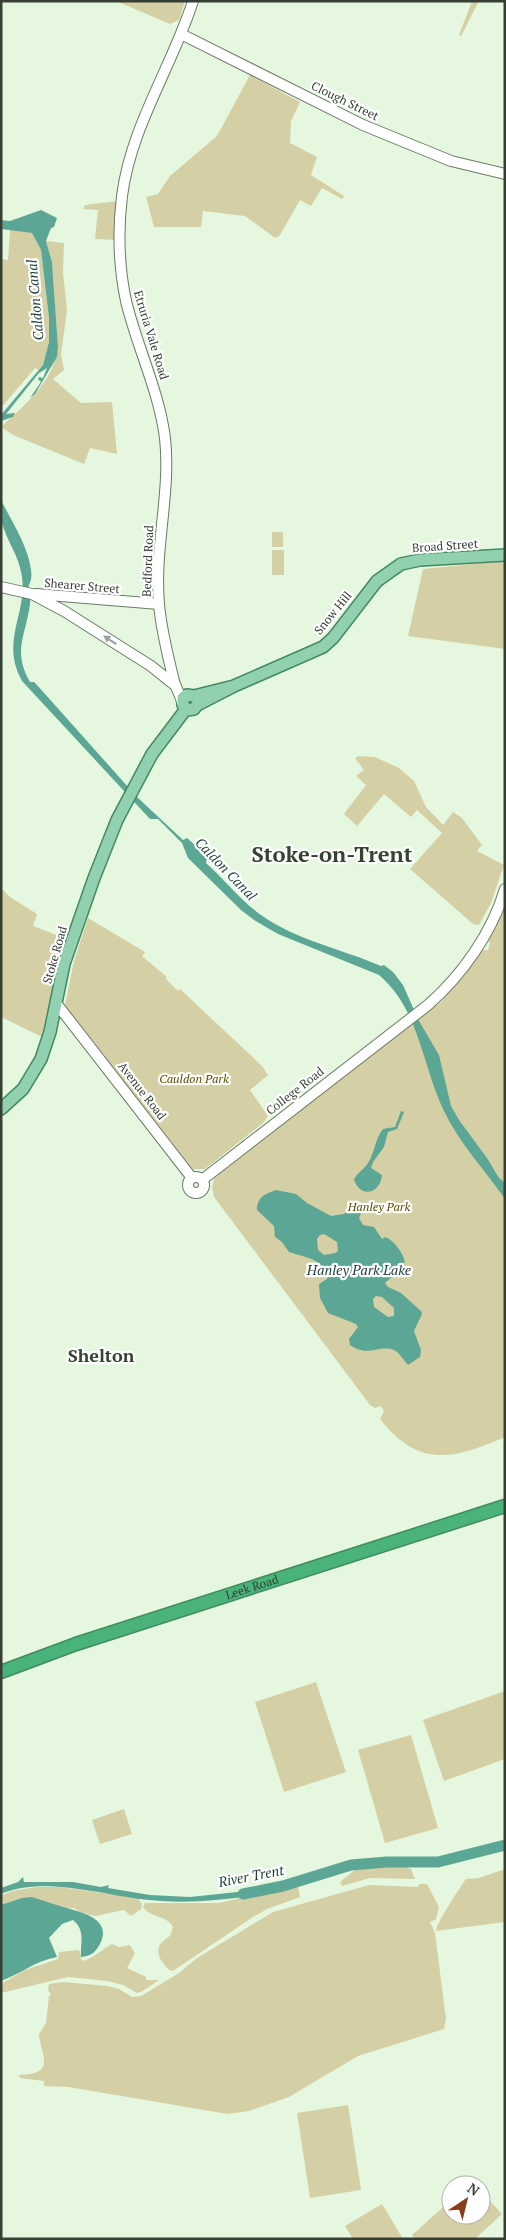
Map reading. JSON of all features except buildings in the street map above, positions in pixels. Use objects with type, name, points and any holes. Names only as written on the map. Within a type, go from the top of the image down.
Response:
[{"type":"highway","name":"Leek Road","points":[[1,1672],[76,1644],[505,1506]]},
{"type":"main road","name":"Etruria Vale Road","points":[[164,508],[165,439],[154,388],[126,301],[122,274],[122,197],[130,156],[145,115],[181,34],[193,1]]},
{"type":"main road","name":"Clough Street","points":[[181,34],[363,125],[395,139],[451,161],[505,174]]},
{"type":"main road","name":"Bedford Road","points":[[164,508],[158,574],[159,604],[176,686],[190,702]]},
{"type":"main road","name":"Broad Street","points":[[389,571],[401,564],[420,560],[505,555]]},
{"type":"main road","name":"Snow Hill","points":[[190,702],[234,686],[323,647],[333,638],[377,581],[389,571]]},
{"type":"main road","points":[[1,587],[32,594],[64,610],[151,666],[176,686]]},
{"type":"main road","name":"Shearer Street","points":[[32,594],[159,604]]},
{"type":"main road","points":[[64,610],[60,602],[68,597]]},
{"type":"main road","points":[[151,666],[162,670],[170,662]]},
{"type":"main road","name":"Bedford Road","points":[[174,674],[190,702]]},
{"type":"main road","name":"Stoke Road","points":[[1,1109],[23,1089],[36,1070],[48,1040],[64,964],[112,831],[152,754],[190,702]]},
{"type":"main road","name":"College Road","points":[[197,1179],[419,1012],[447,988],[467,962],[489,927],[505,889]]},
{"type":"main road","name":"Avenue Road","points":[[56,1003],[197,1179]]},
{"type":"main road","points":[[54,1015],[70,1021]]},
{"type":"green space","points":[[116,1],[185,1],[179,20],[170,24]]},
{"type":"green space","points":[[472,1],[479,1],[461,36],[459,35]]},
{"type":"green space","points":[[250,75],[300,102],[291,121],[290,143],[317,157],[311,175],[344,196],[342,199],[322,188],[311,206],[300,200],[280,235],[275,238],[245,216],[203,211],[201,227],[154,227],[146,197],[158,194],[170,176],[217,136]]},
{"type":"green space","points":[[118,201],[117,240],[95,239],[98,210],[83,209],[85,205]]},
{"type":"green space","points":[[10,230],[32,233],[41,250],[49,318],[49,342],[43,365],[39,370],[35,368],[1,408],[1,259],[8,260]]},
{"type":"green space","points":[[46,241],[64,243],[63,272],[67,311],[61,354],[64,370],[53,379],[81,403],[112,402],[117,454],[90,448],[84,464],[13,435],[1,427],[37,392],[45,381],[51,371],[58,347],[52,262]]},
{"type":"green space","points":[[272,532],[283,532],[283,547],[272,547]]},
{"type":"green space","points":[[272,550],[284,550],[284,575],[272,575]]},
{"type":"green space","points":[[505,561],[505,649],[408,636],[423,569]]},
{"type":"green space","points":[[359,756],[375,757],[399,768],[414,781],[426,807],[443,825],[453,812],[462,818],[482,845],[477,851],[504,865],[491,903],[479,925],[473,924],[410,869],[442,833],[417,810],[411,817],[384,794],[357,826],[344,814],[366,785],[356,776],[364,770],[355,758]]},
{"type":"green space","points":[[1,888],[10,897],[37,914],[33,926],[67,939],[42,1037],[1,1017]]},
{"type":"green space","name":"Hanley Park","points":[[505,906],[505,1437],[469,1450],[438,1455],[423,1452],[409,1446],[394,1435],[380,1419],[384,1411],[381,1406],[375,1408],[370,1405],[214,1197],[212,1187],[215,1177],[404,1028],[441,1002],[482,950],[488,950],[490,943],[488,941]]},
{"type":"green space","name":"Cauldon Park","points":[[88,918],[145,952],[142,956],[262,1066],[268,1075],[250,1090],[268,1116],[263,1123],[205,1169],[193,1169],[65,1005],[74,961]]},
{"type":"green space","points":[[316,1682],[346,1772],[284,1792],[255,1702]]},
{"type":"green space","points":[[505,1691],[505,1759],[444,1781],[423,1720]]},
{"type":"green space","points":[[411,1735],[438,1828],[385,1843],[358,1750]]},
{"type":"green space","points":[[124,1809],[132,1834],[100,1844],[92,1820]]},
{"type":"green space","points":[[381,1865],[400,1865],[411,1869],[415,1879],[370,1878],[342,1886],[340,1882],[356,1869]]},
{"type":"green space","points":[[505,1869],[505,1922],[436,1931],[444,1914],[466,1879],[479,1878]]},
{"type":"green space","points":[[419,1884],[427,1884],[439,1907],[436,1919],[430,1922],[435,1933],[446,2019],[444,2029],[358,2056],[289,2097],[249,2111],[228,2114],[68,2087],[44,2086],[44,2081],[20,2078],[19,2075],[31,2074],[43,2068],[44,2057],[39,2034],[46,2023],[49,1996],[51,1995],[48,1990],[49,1984],[63,1982],[108,1986],[119,1989],[132,1997],[141,1996],[179,1973],[197,1958],[273,1912],[369,1885],[418,1887]]},
{"type":"green space","points":[[298,1886],[300,1897],[267,1909],[253,1917],[173,1971],[169,1970],[161,1961],[158,1952],[159,1948],[170,1936],[173,1927],[167,1920],[146,1911],[143,1907],[145,1903],[219,1903]]},
{"type":"green space","points":[[37,1887],[60,1887],[138,1898],[142,1904],[141,1909],[131,1916],[124,1910],[96,1916],[81,1913],[74,1908],[47,1911],[1,1909],[1,1896],[12,1891]]},
{"type":"green space","points":[[112,1944],[119,1947],[130,1945],[135,1953],[127,1968],[146,1977],[146,1980],[159,1980],[137,1993],[123,1985],[107,1981],[68,1977],[1,1993],[1,1984],[25,1970],[58,1959],[59,1952],[79,1950],[82,1961],[94,1956]]},
{"type":"green space","points":[[348,2105],[361,2190],[310,2198],[297,2113]]},
{"type":"green space","points":[[491,2202],[502,2214],[491,2224]]},
{"type":"green space","points":[[382,2204],[403,2239],[353,2239],[345,2226]]},
{"type":"green space","points":[[441,2209],[441,2225],[490,2225],[475,2239],[415,2239],[412,2235]]},
{"type":"water","points":[[41,210],[57,218],[46,241],[52,262],[58,347],[57,357],[35,394],[30,398],[41,382],[38,379],[39,377],[43,378],[47,368],[39,373],[6,414],[15,413],[13,417],[1,421],[1,415],[43,365],[49,342],[49,318],[41,250],[32,233],[1,229],[1,220],[10,221]]},
{"type":"water","points":[[1,500],[27,552],[31,570],[30,604],[21,652],[25,671],[30,682],[34,682],[37,685],[137,797],[183,840],[187,838],[207,856],[206,863],[253,909],[275,924],[304,938],[381,966],[384,965],[393,972],[403,985],[419,1021],[439,1055],[451,1106],[499,1178],[505,1183],[505,1199],[450,1123],[437,1094],[412,1022],[393,989],[379,975],[278,934],[241,910],[188,858],[182,843],[158,819],[150,819],[22,681],[13,653],[23,591],[22,577],[2,523]]},
{"type":"water","points":[[401,1111],[404,1112],[397,1129],[388,1132],[384,1147],[371,1168],[382,1175],[380,1182],[374,1190],[369,1192],[360,1189],[354,1179],[368,1163],[380,1133],[383,1129],[395,1127]]},
{"type":"water","name":"Hanley Park Lake","points":[[276,1190],[296,1194],[307,1203],[331,1216],[344,1214],[353,1205],[362,1211],[359,1218],[363,1225],[374,1227],[382,1239],[385,1237],[395,1244],[405,1262],[391,1274],[393,1276],[385,1283],[388,1287],[401,1293],[421,1311],[422,1314],[414,1331],[421,1350],[420,1357],[408,1365],[394,1350],[368,1351],[357,1349],[350,1345],[349,1339],[358,1327],[356,1324],[328,1313],[320,1298],[319,1284],[327,1279],[330,1273],[329,1270],[312,1259],[289,1252],[282,1242],[275,1237],[274,1226],[257,1210],[260,1199]],"holes":[[[324,1234],[337,1242],[338,1251],[324,1255],[318,1250],[317,1239],[320,1235]],[[376,1296],[382,1297],[394,1308],[394,1316],[388,1317],[374,1307],[373,1299]]]},
{"type":"water","points":[[23,1877],[24,1882],[73,1882],[101,1887],[109,1885],[108,1888],[150,1895],[190,1897],[256,1890],[257,1895],[177,1902],[132,1898],[55,1886],[36,1886],[1,1894],[1,1888],[18,1882]]},
{"type":"water","points":[[32,1897],[78,1911],[93,1918],[102,1928],[103,1935],[100,1944],[92,1954],[81,1957],[82,1937],[80,1928],[73,1920],[62,1924],[49,1938],[57,1957],[41,1961],[1,1981],[1,1905],[22,1898]]},
{"type":"waterway","name":"River Trent","points":[[243,1894],[283,1886],[351,1865],[387,1862],[438,1862],[505,1845]]},
{"type":"district","name":"Stoke-on-Trent","points":[[332,854]]},
{"type":"district","name":"Shelton","points":[[101,1356]]},
{"type":"water label","name":"Caldon Canal","points":[[35,300]]},
{"type":"water label","name":"Caldon Canal","points":[[226,869]]}]
